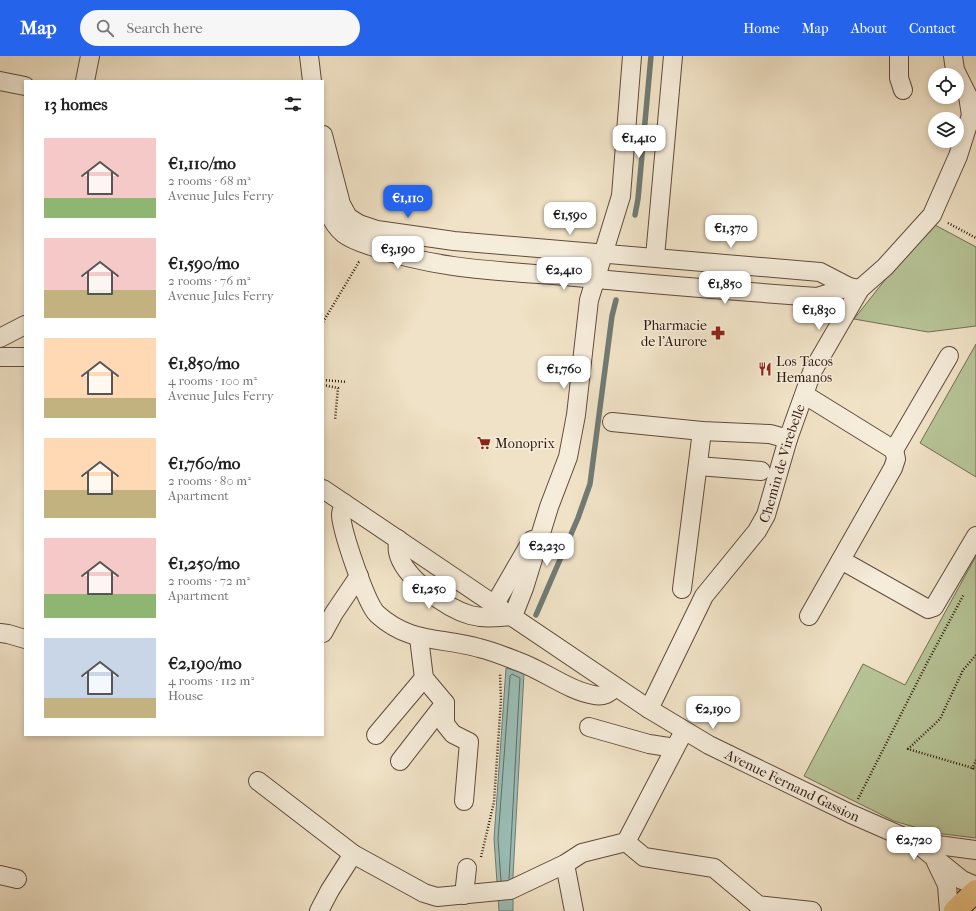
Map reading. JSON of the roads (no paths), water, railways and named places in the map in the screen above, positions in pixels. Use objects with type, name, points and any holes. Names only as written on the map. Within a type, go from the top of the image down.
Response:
[{"type":"main road","points":[[955,911],[976,891]]},
{"type":"street","points":[[85,80],[90,56]]},
{"type":"street","points":[[309,56],[312,80]]},
{"type":"street","points":[[398,539],[398,552],[405,568],[416,580],[450,608],[484,618],[513,616],[530,570],[549,507],[568,457],[576,415],[589,300],[621,196],[632,56]]},
{"type":"street","points":[[655,257],[673,56]]},
{"type":"street","points":[[899,56],[899,78],[903,90]]},
{"type":"street","name":"Chemin de Virebelle","points":[[649,709],[704,596],[757,531],[766,514],[788,439],[812,372],[855,288],[885,268],[932,215],[958,156],[971,115],[968,96],[954,63]]},
{"type":"street","points":[[0,81],[24,86]]},
{"type":"street","points":[[324,139],[341,204],[348,217],[359,224],[377,230],[454,241],[820,272],[855,288]]},
{"type":"street","points":[[324,188],[328,213],[335,225],[345,234],[357,241],[386,252],[456,266],[817,297],[855,288]]},
{"type":"street","points":[[0,338],[24,326]]},
{"type":"street","points":[[809,616],[893,468],[896,459],[894,450],[949,356]]},
{"type":"street","points":[[0,357],[24,357]]},
{"type":"street","points":[[805,395],[894,450]]},
{"type":"street","points":[[612,422],[702,431],[770,434],[788,439]]},
{"type":"street","points":[[682,589],[702,431]]},
{"type":"street","points":[[698,466],[761,471]]},
{"type":"street","name":"Avenue Fernand Gassion","points":[[324,490],[616,687],[684,731],[733,757],[851,814],[915,842],[976,850]]},
{"type":"street","points":[[344,503],[341,515],[349,546],[366,596],[376,613],[397,629],[419,638],[478,648],[518,661],[568,685],[594,695],[606,695],[616,687]]},
{"type":"street","points":[[495,604],[549,507]]},
{"type":"street","points":[[841,560],[928,609],[934,607],[976,536]]},
{"type":"street","points":[[324,631],[334,613],[359,576]]},
{"type":"street","points":[[0,633],[24,639]]},
{"type":"street","points":[[419,638],[424,678],[445,703],[445,724],[453,734],[469,742],[464,801]]},
{"type":"street","points":[[376,735],[424,678]]},
{"type":"street","points":[[400,760],[445,703]]},
{"type":"street","points":[[589,726],[649,744],[675,748]]},
{"type":"street","points":[[258,782],[353,854],[424,893],[453,901],[510,890],[565,864],[582,853],[626,842],[684,731]]},
{"type":"street","points":[[626,842],[644,857],[714,868],[758,905],[812,911]]},
{"type":"street","name":"Avenue Fernand Gassion","points":[[915,842],[962,880],[976,886]]},
{"type":"street","points":[[319,911],[330,890],[353,854]]},
{"type":"street","name":"Avenue Fernand Gassion","points":[[933,858],[942,871],[947,885],[949,911]]},
{"type":"street","points":[[565,864],[574,911]]},
{"type":"street","points":[[453,901],[466,868]]},
{"type":"water","points":[[506,668],[524,673],[513,876],[513,911],[499,911],[494,839]]},
{"type":"waterway","points":[[635,215],[638,199],[651,56]]},
{"type":"waterway","points":[[536,615],[578,518],[590,484],[612,316],[616,300]]},
{"type":"place","name":"Pharmacie de l'Aurore","points":[[718,333]]},
{"type":"place","name":"Los Tacos Hemanos","points":[[765,369]]},
{"type":"place","name":"Monoprix","points":[[484,443]]}]
